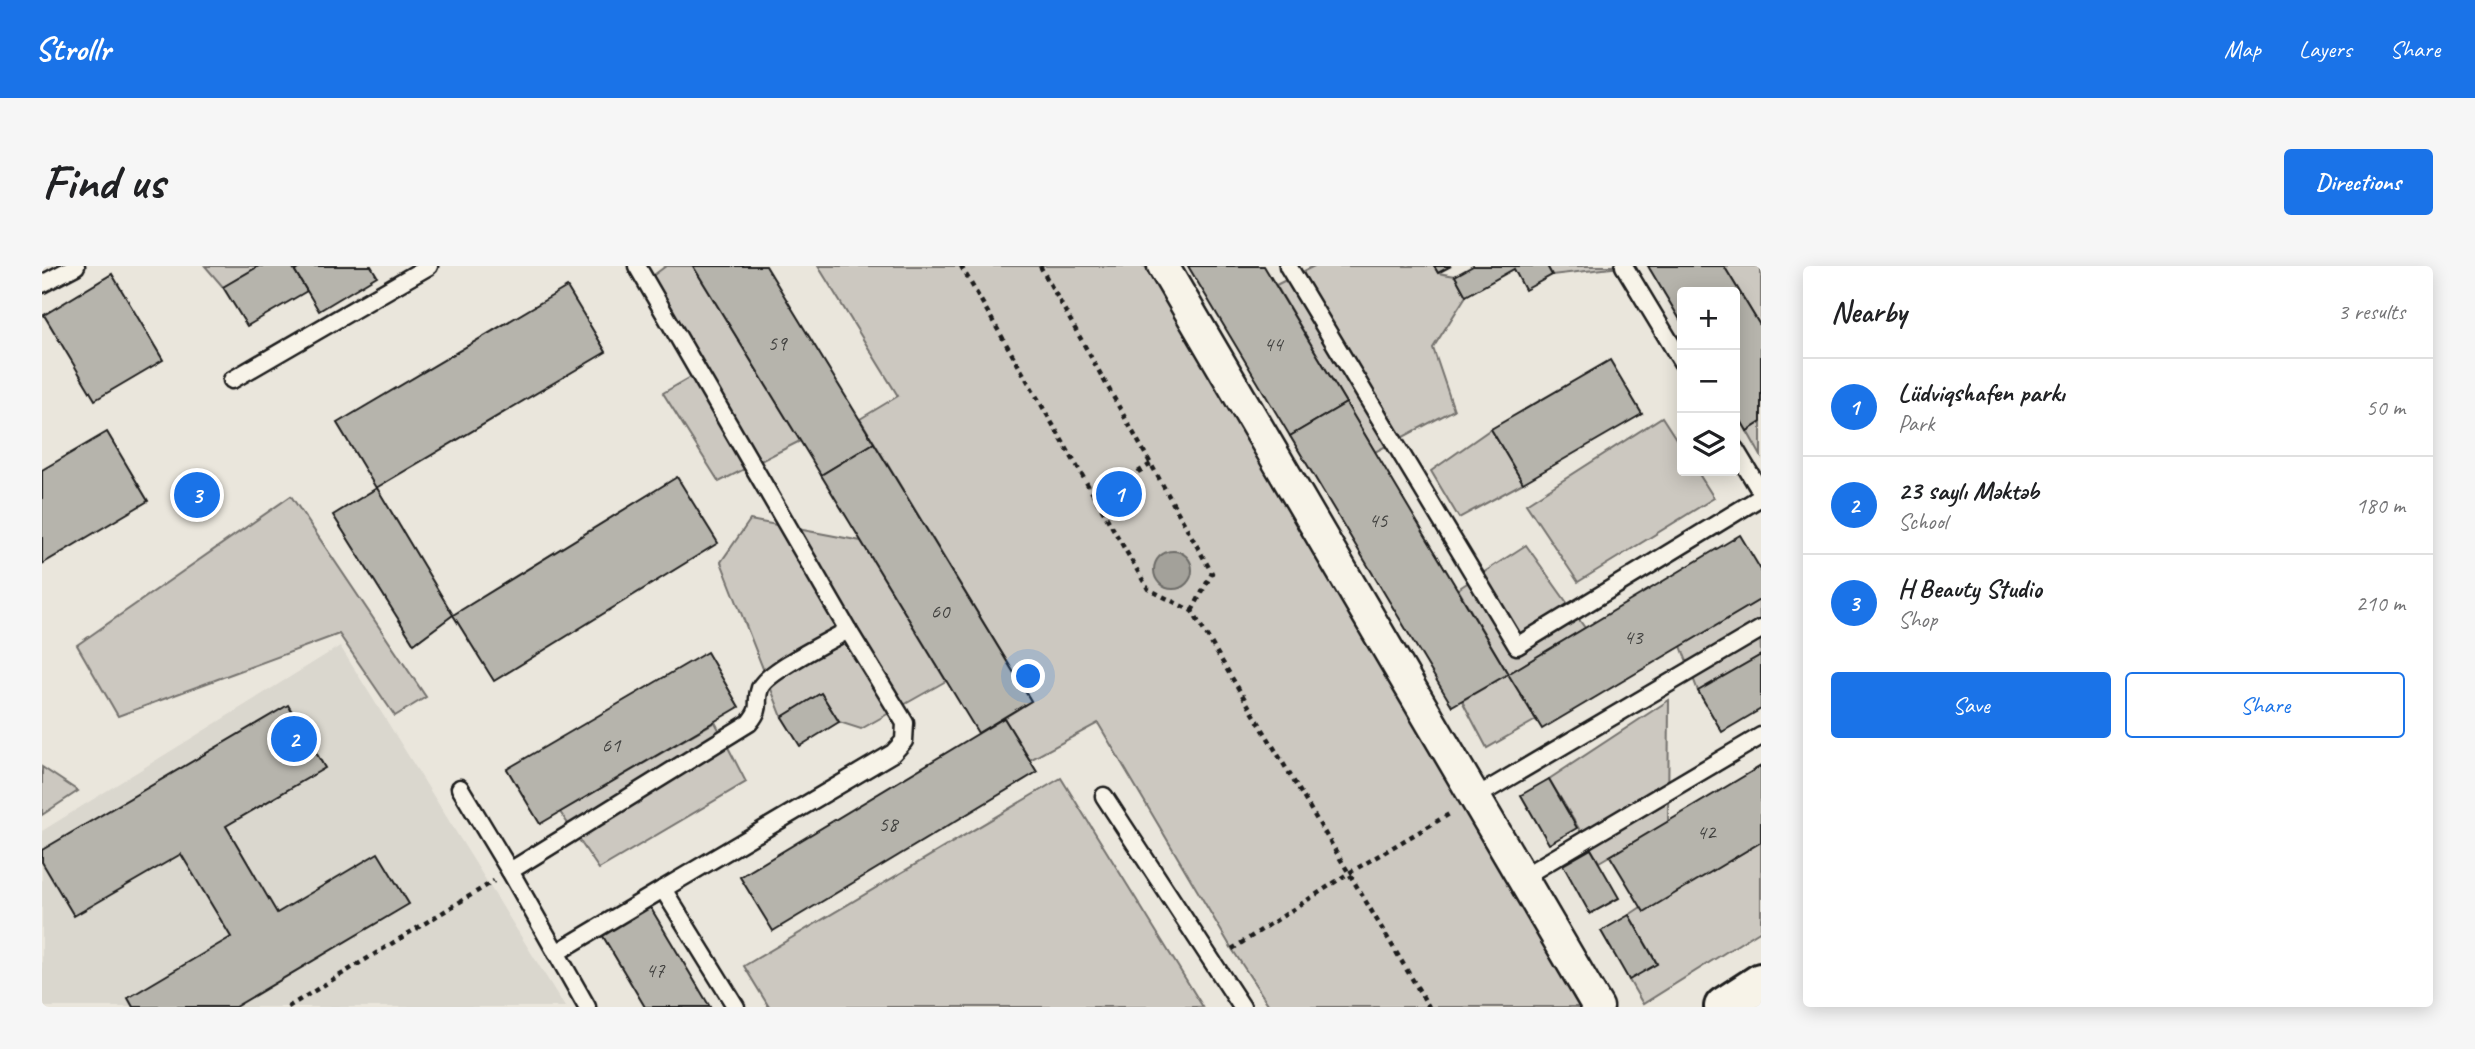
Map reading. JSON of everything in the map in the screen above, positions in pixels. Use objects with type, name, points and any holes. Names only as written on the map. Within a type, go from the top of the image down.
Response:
[{"type":"street","points":[[1163,266],[1463,805],[1521,878],[1598,1007]]},
{"type":"street","points":[[1724,1007],[1761,984]]},
{"type":"lane","points":[[42,284],[76,266]]},
{"type":"lane","points":[[232,380],[429,266]]},
{"type":"lane","points":[[556,953],[893,753],[904,741],[905,723],[848,630],[637,266]]},
{"type":"lane","points":[[1288,266],[1517,646],[1761,495],[1740,458]]},
{"type":"lane","points":[[1624,266],[1677,354]]},
{"type":"lane","points":[[1463,805],[1761,629]]},
{"type":"lane","points":[[510,871],[749,723],[758,711],[761,687],[772,673],[848,630]]},
{"type":"lane","points":[[1521,878],[1761,736]]},
{"type":"lane","points":[[460,788],[587,1007]]},
{"type":"lane","points":[[1104,796],[1242,1007]]},
{"type":"lane","points":[[663,889],[736,1007]]},
{"type":"path","points":[[961,266],[1148,589],[1192,611],[1429,1007]]},
{"type":"path","points":[[1040,266],[1212,573],[1192,611]]},
{"type":"path","points":[[1095,498],[1151,464]]},
{"type":"path","points":[[1232,949],[1349,873],[1463,805]]},
{"type":"path","points":[[288,1007],[510,871]]},
{"type":"shaded area","points":[[205,266],[259,266],[223,287]]},
{"type":"shaded area","points":[[666,266],[693,266],[800,441],[719,482],[663,393],[696,374],[643,283]]},
{"type":"shaded area","points":[[818,266],[1145,266],[1582,1007],[1270,1007],[1232,949],[1098,723],[1030,760],[1004,718],[1031,701],[860,419],[898,396]]},
{"type":"shaded area","points":[[1314,266],[1434,266],[1438,273],[1455,276],[1466,296],[1433,348],[1454,410],[1375,452],[1276,285]]},
{"type":"shaded area","points":[[1547,266],[1629,266],[1552,275]]},
{"type":"shaded area","points":[[1724,266],[1761,266],[1761,327],[1740,292],[1740,287],[1737,287]]},
{"type":"shaded area","points":[[1662,417],[1677,440],[1677,476],[1700,476],[1714,498],[1578,582],[1526,504]]},
{"type":"shaded area","points":[[1761,422],[1761,456],[1747,431]]},
{"type":"shaded area","points":[[1491,429],[1523,483],[1459,518],[1431,471]]},
{"type":"shaded area","points":[[291,496],[426,697],[395,716],[339,634],[118,716],[77,645]]},
{"type":"shaded area","points":[[750,520],[861,541],[946,681],[861,729],[839,722],[821,693],[782,717],[721,562]]},
{"type":"shaded area","points":[[1526,545],[1585,628],[1509,674],[1536,720],[1487,748],[1462,701],[1508,674],[1458,589]]},
{"type":"shaded area","points":[[1173,551],[1186,557],[1192,570],[1186,583],[1173,589],[1160,583],[1154,570],[1160,557]]},
{"type":"shaded area","points":[[1759,600],[1761,655],[1698,691],[1681,646]]},
{"type":"shaded area","points":[[340,646],[565,1007],[42,1007],[42,831]]},
{"type":"shaded area","points":[[1669,700],[1668,822],[1599,862],[1549,779]]},
{"type":"shaded area","points":[[715,722],[746,782],[599,869],[560,812]]},
{"type":"shaded area","points":[[42,767],[78,791],[42,815]]},
{"type":"shaded area","points":[[1061,778],[1203,1007],[769,1007],[744,966]]},
{"type":"shaded area","points":[[1761,842],[1761,930],[1643,1004],[1629,980],[1657,963],[1629,915],[1641,907],[1644,911]]},
{"type":"building","points":[[259,266],[292,266],[307,291],[247,326],[223,287]]},
{"type":"building","points":[[303,266],[371,266],[377,276],[319,311],[295,271]]},
{"type":"building","points":[[693,266],[766,266],[874,443],[821,475]]},
{"type":"building","points":[[1188,266],[1264,266],[1346,403],[1290,436]]},
{"type":"building","points":[[1434,266],[1451,266],[1438,273]]},
{"type":"building","points":[[1473,266],[1547,266],[1552,275],[1525,290],[1514,269],[1466,296],[1455,276]]},
{"type":"building","points":[[1648,266],[1724,266],[1737,287],[1677,287],[1677,315]]},
{"type":"building","points":[[112,274],[163,360],[95,400],[44,315]]},
{"type":"building","points":[[567,287],[606,352],[376,488],[337,423]]},
{"type":"building","points":[[1740,292],[1761,327],[1761,422],[1747,431],[1740,419]]},
{"type":"building","points":[[1610,360],[1642,414],[1523,483],[1491,429]]},
{"type":"building","points":[[1346,403],[1508,674],[1452,706],[1290,436]]},
{"type":"building","points":[[107,432],[148,501],[42,564],[42,470]]},
{"type":"building","points":[[874,443],[1031,701],[978,733],[821,475]]},
{"type":"building","points":[[677,477],[718,543],[494,681],[453,615]]},
{"type":"building","points":[[199,482],[208,496],[194,506],[186,494]]},
{"type":"building","points":[[377,488],[453,615],[414,644],[333,515]]},
{"type":"building","points":[[1740,535],[1761,570],[1761,599],[1542,729],[1508,674]]},
{"type":"building","points":[[707,652],[739,707],[540,824],[507,769]]},
{"type":"building","points":[[1761,655],[1761,709],[1722,732],[1698,691]]},
{"type":"building","points":[[821,693],[839,722],[800,746],[782,717]]},
{"type":"building","points":[[288,705],[325,768],[226,826],[277,913],[378,853],[409,904],[235,1007],[133,1007],[128,998],[231,937],[181,854],[74,916],[42,862],[42,850]]},
{"type":"building","points":[[1004,718],[1037,772],[773,931],[740,877]]},
{"type":"building","points":[[1761,766],[1761,842],[1644,912],[1610,856]]},
{"type":"building","points":[[1549,779],[1577,828],[1549,844],[1521,795]]},
{"type":"building","points":[[1591,849],[1619,898],[1590,914],[1563,865]]},
{"type":"building","points":[[649,905],[710,1007],[645,1007],[601,933]]},
{"type":"building","points":[[1629,915],[1657,964],[1629,980],[1601,931]]},
{"type":"place","name":"Lüdviqshafen parkı","points":[[1119,494]]},
{"type":"place","name":"H Beauty Studio","points":[[197,495]]},
{"type":"place","name":"23 saylı Məktəb","points":[[294,739]]}]
